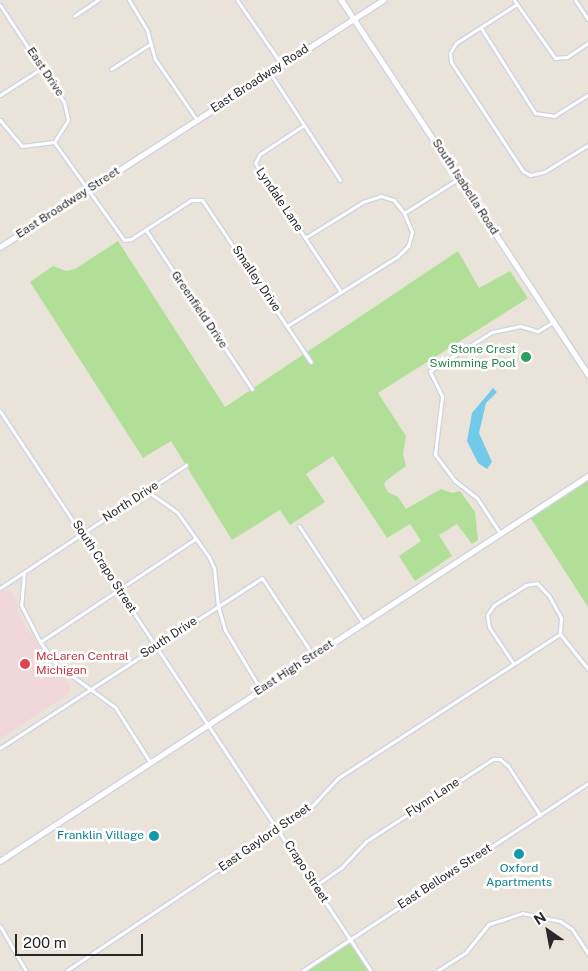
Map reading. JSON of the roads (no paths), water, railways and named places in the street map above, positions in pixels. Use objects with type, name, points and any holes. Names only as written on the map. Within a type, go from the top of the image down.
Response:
[{"type":"main road","name":"South Isabella Road","points":[[341,0],[588,375]]},
{"type":"street","points":[[74,16],[98,0]]},
{"type":"street","points":[[129,0],[144,23],[155,58],[197,120]]},
{"type":"street","points":[[237,0],[282,65]]},
{"type":"street","name":"East Broadway Road","points":[[137,159],[383,0]]},
{"type":"street","points":[[514,0],[556,58],[567,57],[588,43]]},
{"type":"street","points":[[575,0],[588,18]]},
{"type":"street","points":[[517,4],[456,43],[450,53],[451,62],[523,171],[530,175],[544,172],[588,145]]},
{"type":"street","name":"East Drive","points":[[0,5],[42,68],[68,112],[66,126],[54,142]]},
{"type":"street","points":[[481,28],[535,113],[554,116],[588,95]]},
{"type":"street","points":[[112,69],[150,44]]},
{"type":"street","points":[[0,95],[42,68]]},
{"type":"street","points":[[270,73],[340,180]]},
{"type":"street","points":[[0,120],[22,146],[54,142],[120,237],[128,241],[146,230]]},
{"type":"street","name":"Lyndale Lane","points":[[304,125],[260,154],[255,163],[305,238]]},
{"type":"street","name":"East Broadway Street","points":[[0,247],[137,159]]},
{"type":"street","points":[[404,213],[458,178]]},
{"type":"street","points":[[287,326],[341,292],[374,271],[408,246],[412,232],[404,213],[389,197],[370,198],[305,238],[341,292]]},
{"type":"street","name":"Smalley Drive","points":[[146,230],[191,200],[199,199],[205,204],[311,362]]},
{"type":"street","name":"Greenfield Drive","points":[[146,230],[252,389]]},
{"type":"street","points":[[500,533],[478,498],[454,481],[435,454],[442,396],[430,371],[492,332],[520,326],[538,330],[553,322]]},
{"type":"street","name":"South Crapo Street","points":[[0,411],[209,723]]},
{"type":"street","name":"North Drive","points":[[0,588],[186,464]]},
{"type":"street","name":"East High Street","points":[[0,861],[588,476]]},
{"type":"street","points":[[147,491],[178,512],[214,568],[218,606],[225,630],[261,690]]},
{"type":"street","points":[[299,526],[363,623]]},
{"type":"street","points":[[40,642],[195,539]]},
{"type":"street","points":[[24,572],[21,605],[40,642],[57,665],[115,707],[150,762]]},
{"type":"street","name":"South Drive","points":[[0,748],[262,578],[313,655]]},
{"type":"street","points":[[513,663],[489,627],[487,615],[494,605],[526,585],[537,583],[549,596],[561,618],[560,634],[588,669]]},
{"type":"street","name":"East Gaylord Street","points":[[66,971],[312,807],[338,778],[560,634]]},
{"type":"street","name":"Crapo Street","points":[[209,723],[371,971]]},
{"type":"street","name":"Flynn Lane","points":[[315,886],[341,868],[365,842],[493,759],[500,759],[508,766],[540,815]]},
{"type":"street","name":"East Bellows Street","points":[[302,971],[588,783]]},
{"type":"street","points":[[438,971],[466,952],[489,924],[511,914],[543,915],[572,929],[588,954]]},
{"type":"street","points":[[0,926],[26,971]]},
{"type":"water","points":[[493,388],[497,392],[486,403],[479,433],[492,462],[487,469],[478,463],[467,441],[472,413]]},
{"type":"place","name":"Stone Crest Swimming Pool","points":[[526,357]]},
{"type":"place","name":"McLaren Central Michigan","points":[[25,664]]},
{"type":"place","name":"Franklin Village","points":[[154,836]]},
{"type":"place","name":"Oxford Apartments","points":[[519,854]]}]
